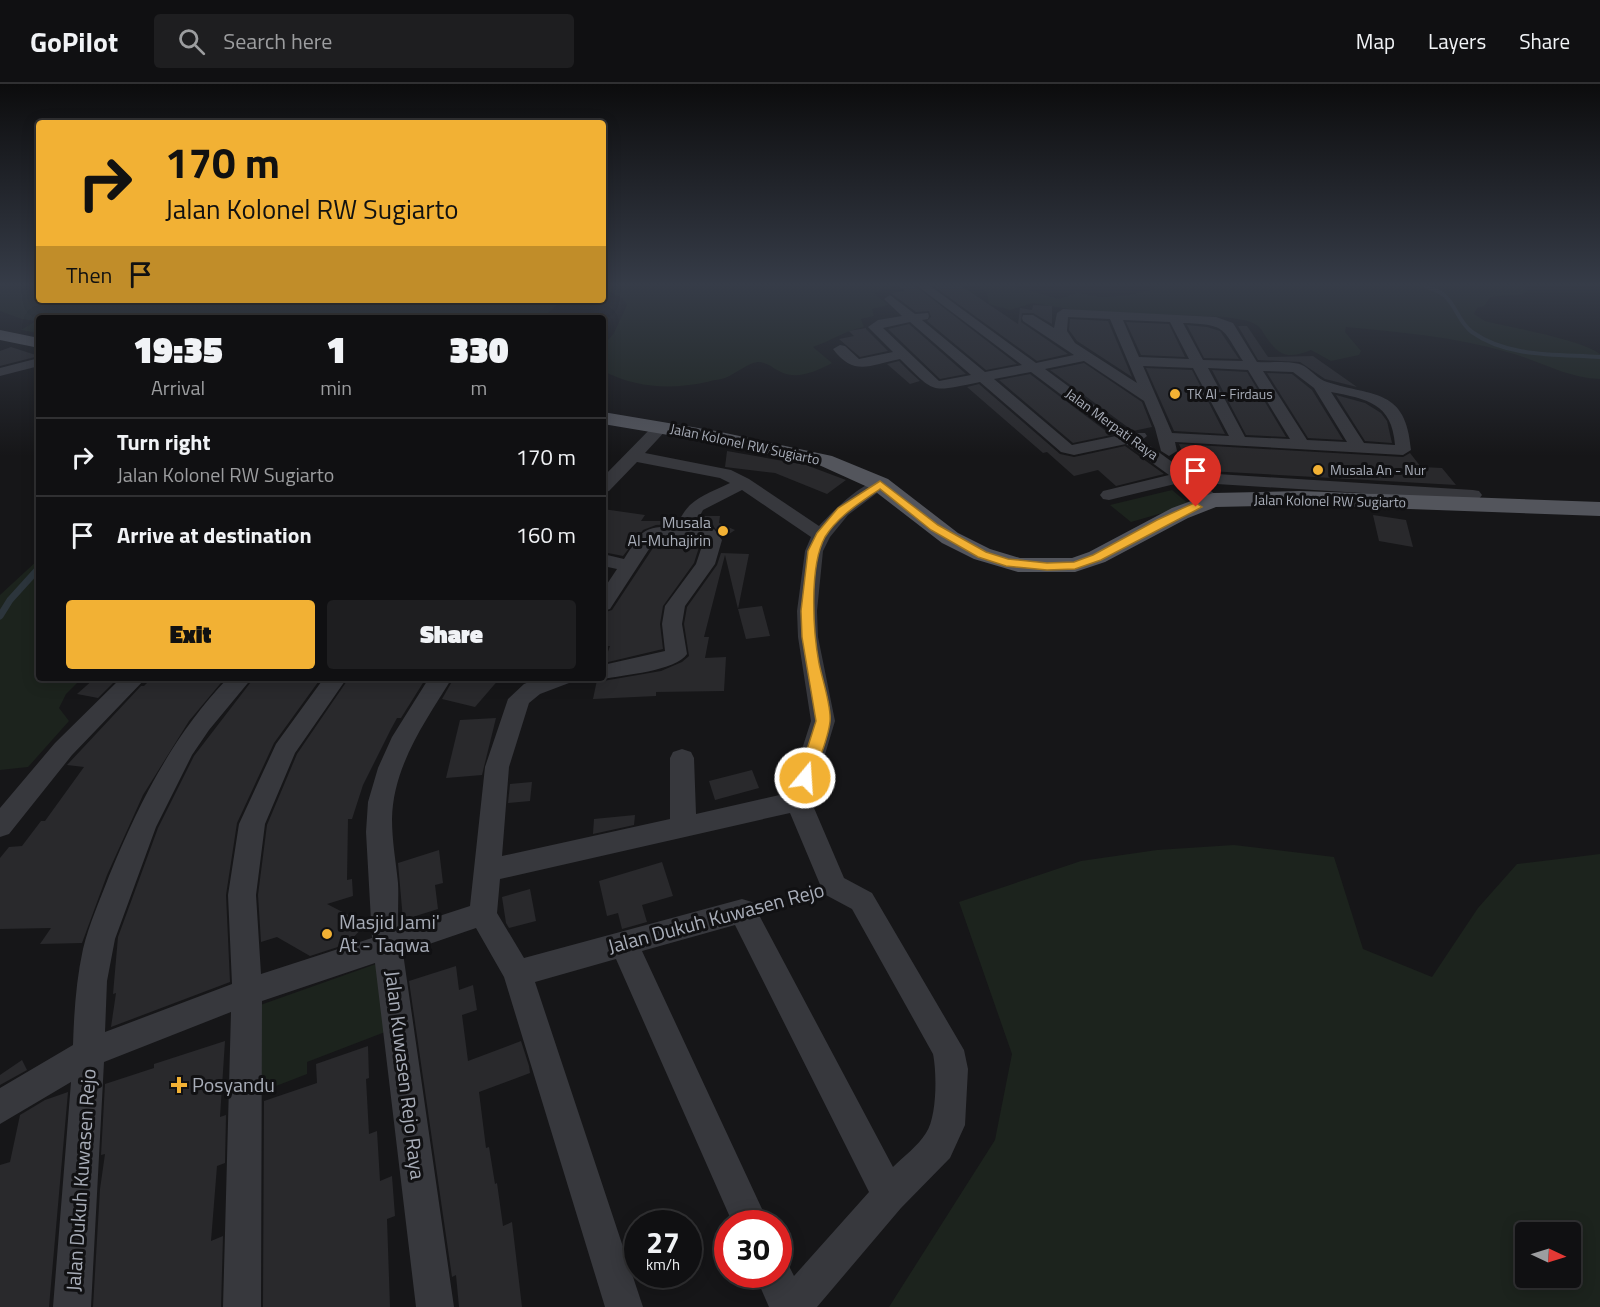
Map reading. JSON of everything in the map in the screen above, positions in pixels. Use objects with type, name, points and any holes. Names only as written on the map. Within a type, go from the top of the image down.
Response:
[{"type":"main road","name":"Jalan Kolonel RW Sugiarto","points":[[606,418],[661,427],[825,460],[880,484],[950,538],[1006,563],[1037,566],[1075,565],[1097,557],[1160,523],[1213,500],[1300,498],[1600,508]]},
{"type":"street","points":[[891,342],[939,386],[1085,357]]},
{"type":"street","points":[[943,342],[1067,449],[1074,450],[1164,432],[1240,442],[1403,450],[1401,424],[1388,405],[1375,397],[1320,385]]},
{"type":"street","name":"Jalan Merpati Raya","points":[[998,342],[1213,500]]},
{"type":"street","points":[[1066,342],[1085,357],[1149,398]]},
{"type":"street","points":[[1127,342],[1164,432],[1178,473]]},
{"type":"street","points":[[1187,342],[1240,442]]},
{"type":"street","points":[[1237,342],[1302,445]]},
{"type":"street","points":[[840,349],[852,362],[860,363],[903,354]]},
{"type":"street","points":[[1135,361],[1297,368],[1320,385],[1359,448]]},
{"type":"street","points":[[0,372],[36,363]]},
{"type":"street","points":[[606,484],[661,427]]},
{"type":"street","points":[[633,456],[714,470],[743,483],[821,535]]},
{"type":"street","points":[[1109,495],[1178,473],[1473,495]]},
{"type":"street","points":[[684,530],[691,512],[697,506],[743,483]]},
{"type":"street","points":[[488,870],[798,801],[823,721],[808,637],[807,611],[814,551],[821,535],[842,511],[880,484]]},
{"type":"street","points":[[606,601],[646,539],[654,532],[684,530],[708,533],[713,540],[705,564],[675,606],[672,630],[676,654],[664,660],[606,671]]},
{"type":"street","points":[[606,561],[630,566]]},
{"type":"street","points":[[0,827],[66,746],[132,681]]},
{"type":"street","name":"Jalan Dukuh Kuwasen Rejo","points":[[72,1307],[90,1053],[89,1015],[96,957],[133,851],[166,774],[193,734],[238,681]]},
{"type":"street","points":[[242,1307],[247,992],[242,895],[252,825],[284,750],[334,681]]},
{"type":"street","name":"Jalan Kuwasen Rejo Raya","points":[[435,1307],[384,923],[384,881],[380,849],[381,803],[397,748],[421,706],[439,681]]},
{"type":"street","points":[[553,681],[532,689],[519,699],[497,767],[483,915],[517,973],[624,1307]]},
{"type":"street","points":[[682,758],[683,826]]},
{"type":"street","name":"Jalan Dukuh Kuwasen Rejo","points":[[798,801],[834,886]]},
{"type":"street","points":[[780,1288],[790,1307],[889,1196],[938,1146],[948,1125],[952,1069],[948,1050],[862,901],[834,886]]},
{"type":"street","points":[[742,910],[889,1196]]},
{"type":"street","name":"Jalan Dukuh Kuwasen Rejo","points":[[517,973],[742,910]]},
{"type":"street","name":"Jalan Dukuh Kuwasen Rejo","points":[[0,1107],[90,1053],[247,992],[483,915]]},
{"type":"street","points":[[624,943],[745,1210]]},
{"type":"path","name":"Jalan Dukuh Kuwasen Rejo","points":[[742,910],[834,886]]},
{"type":"shaded area","points":[[606,342],[824,342],[813,347],[832,363],[806,374],[792,375],[758,362],[723,379],[693,385],[654,386],[628,381],[606,372]]},
{"type":"shaded area","points":[[1270,342],[1353,342],[1361,351],[1359,355],[1331,361],[1311,350],[1297,355],[1286,354]]},
{"type":"shaded area","points":[[1468,342],[1572,342],[1600,354],[1600,379],[1564,372],[1519,355]]},
{"type":"shaded area","points":[[1172,490],[1190,505],[1131,522],[1110,505]]},
{"type":"shaded area","points":[[36,562],[36,681],[79,681],[66,694],[59,708],[69,721],[28,767],[0,770],[0,595]]},
{"type":"shaded area","points":[[1234,845],[1334,857],[1363,949],[1432,977],[1478,908],[1517,864],[1600,854],[1600,1307],[889,1307],[995,1140],[1012,1054],[959,902],[1081,861],[1157,850]]},
{"type":"shaded area","points":[[376,964],[385,1032],[307,1062],[307,1074],[253,1095],[252,1008]]},
{"type":"building","points":[[843,342],[879,342],[888,351],[860,357]]},
{"type":"building","points":[[902,342],[930,342],[966,374],[940,379]]},
{"type":"building","points":[[952,342],[988,342],[1017,364],[986,370]]},
{"type":"building","points":[[1011,342],[1050,342],[1068,354],[1037,361]]},
{"type":"building","points":[[1079,342],[1117,342],[1132,377]]},
{"type":"building","points":[[1135,342],[1178,342],[1185,357],[1141,355]]},
{"type":"building","points":[[1196,342],[1228,342],[1239,359],[1204,358]]},
{"type":"building","points":[[1247,342],[1258,342],[1268,357],[1313,356],[1357,387],[1325,379],[1300,362],[1258,360]]},
{"type":"building","points":[[11,347],[36,357],[0,366],[0,351]]},
{"type":"building","points":[[899,361],[920,381],[910,384],[887,364]]},
{"type":"building","points":[[1084,363],[1142,402],[1152,427],[1133,431],[1050,370]]},
{"type":"building","points":[[1146,368],[1192,370],[1225,434],[1174,431]]},
{"type":"building","points":[[1212,370],[1247,372],[1286,437],[1246,435]]},
{"type":"building","points":[[1267,373],[1292,374],[1312,390],[1343,440],[1308,438]]},
{"type":"building","points":[[1030,374],[1111,435],[1073,443],[999,380]]},
{"type":"building","points":[[979,384],[1060,454],[1074,457],[1125,446],[1164,474],[1116,486],[1098,470],[1074,476],[1047,452],[1043,453],[967,387]]},
{"type":"building","points":[[1336,395],[1365,403],[1381,413],[1387,421],[1392,443],[1365,441]]},
{"type":"building","points":[[1179,444],[1403,457],[1410,453],[1421,467],[1442,468],[1456,485],[1190,470]]},
{"type":"building","points":[[727,451],[806,465],[846,480],[827,494],[775,473],[725,467]]},
{"type":"building","points":[[606,509],[645,515],[641,521],[677,521],[676,524],[656,525],[643,530],[623,556],[606,553]]},
{"type":"building","points":[[1373,515],[1406,520],[1413,547],[1379,541]]},
{"type":"building","points":[[702,516],[720,516],[719,523],[735,530],[723,538],[714,527],[698,523]]},
{"type":"building","points":[[679,538],[701,541],[694,563],[663,606],[660,624],[663,649],[606,663],[610,646],[606,646],[606,612],[612,610],[655,545]]},
{"type":"building","points":[[721,553],[749,554],[738,609],[725,555],[704,637],[709,637],[705,658],[726,657],[724,691],[656,692],[656,696],[593,699],[597,681],[661,671],[682,662],[689,656],[684,624],[687,607],[717,565]]},
{"type":"building","points":[[762,606],[770,636],[746,639],[738,609]]},
{"type":"building","points":[[92,681],[114,682],[98,698],[77,694]]},
{"type":"building","points":[[149,681],[222,681],[189,721],[143,795],[107,875],[82,943],[40,944],[51,928],[0,929],[0,858],[9,847],[22,846],[41,821],[45,821],[84,767],[67,765],[141,686]]},
{"type":"building","points":[[252,681],[319,681],[274,743],[237,823],[226,895],[230,982],[111,1027],[116,993],[113,994],[118,937],[158,828],[194,756]]},
{"type":"building","points":[[347,681],[424,681],[401,718],[397,718],[363,785],[352,819],[348,819],[347,880],[352,879],[353,896],[327,904],[366,924],[347,944],[310,956],[277,937],[261,942],[258,895],[267,825],[297,754]]},
{"type":"building","points":[[452,681],[497,681],[475,707],[442,699]]},
{"type":"building","points":[[496,718],[482,775],[446,778],[460,720]]},
{"type":"building","points":[[752,770],[759,788],[715,800],[709,781]]},
{"type":"building","points":[[532,782],[530,801],[508,803],[510,784]]},
{"type":"building","points":[[635,815],[634,825],[593,834],[594,819]]},
{"type":"building","points":[[439,850],[443,883],[435,885],[438,909],[403,920],[398,863]]},
{"type":"building","points":[[662,862],[673,896],[642,905],[647,922],[622,929],[618,913],[607,916],[599,881]]},
{"type":"building","points":[[530,889],[536,921],[509,928],[506,923],[502,897]]},
{"type":"building","points":[[456,966],[459,990],[473,985],[477,1010],[462,1015],[468,1061],[521,1041],[529,1066],[530,1073],[479,1092],[486,1148],[489,1147],[495,1184],[497,1183],[503,1226],[512,1222],[522,1307],[459,1307],[456,1275],[452,1277],[409,981]]},
{"type":"building","points":[[225,1041],[220,1117],[226,1115],[225,1163],[217,1166],[211,1241],[223,1236],[221,1307],[93,1307],[100,1189],[105,1154],[101,1155],[105,1084],[154,1068],[154,1064]]},
{"type":"building","points":[[368,1046],[369,1078],[366,1079],[369,1134],[377,1131],[380,1181],[392,1176],[395,1216],[387,1219],[390,1307],[263,1307],[264,1101],[317,1083],[316,1064]]},
{"type":"building","points":[[22,1060],[27,1070],[0,1085],[0,1075]]},
{"type":"building","points":[[68,1092],[49,1307],[0,1307],[0,1165],[10,1162],[20,1115],[45,1100]]},
{"type":"waterway","points":[[1491,342],[1518,351],[1600,357]]},
{"type":"waterway","points":[[0,616],[10,600],[36,571]]},
{"type":"place","name":"TK Al - Firdaus","points":[[1175,394]]},
{"type":"place","name":"Musala An - Nur","points":[[1318,470]]},
{"type":"place","name":"Musala Al-Muhajirin","points":[[723,531]]},
{"type":"place","name":"Masjid Jami' At - Taqwa","points":[[327,934]]},
{"type":"place","name":"Posyandu","points":[[179,1085]]},
{"type":"route","points":[[805,778],[823,721],[808,637],[807,611],[814,551],[821,535],[842,511],[861,497],[880,484],[934,528],[982,554],[1006,563],[1047,566],[1075,565],[1097,557],[1160,523],[1196,507]]}]
